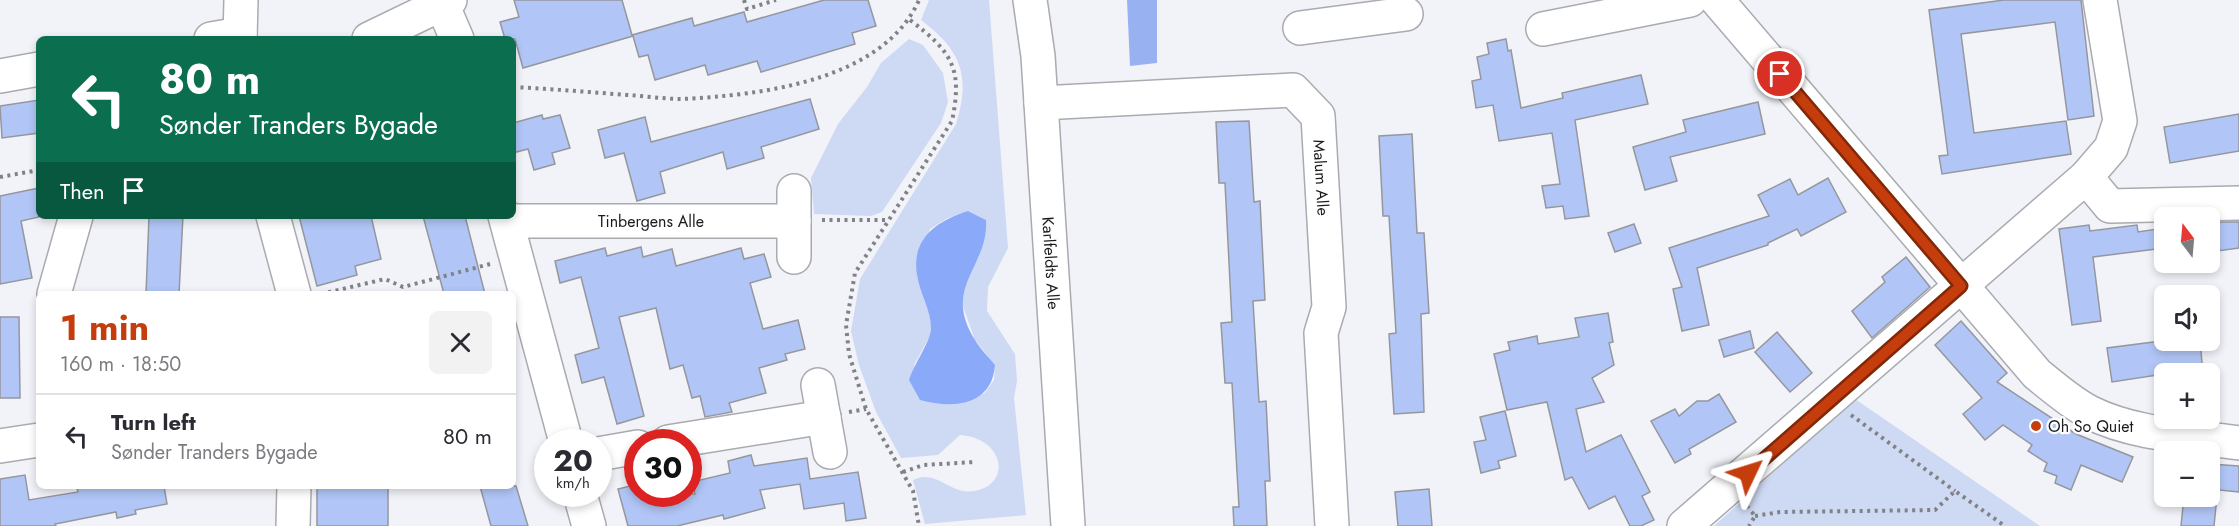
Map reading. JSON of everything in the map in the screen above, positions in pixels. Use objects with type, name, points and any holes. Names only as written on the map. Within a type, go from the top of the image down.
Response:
[{"type":"street","points":[[230,36],[241,0]]},
{"type":"street","name":"Karlfeldts Alle","points":[[1030,0],[1041,103],[1068,526]]},
{"type":"street","points":[[1544,29],[1690,0]]},
{"type":"street","points":[[1718,0],[2037,374],[2061,394],[2089,412],[2127,427],[2239,443]]},
{"type":"street","points":[[1684,526],[2086,177],[2111,148],[2120,121],[2100,0]]},
{"type":"street","points":[[375,36],[446,2],[456,36]]},
{"type":"street","points":[[1300,28],[1356,10],[1406,14]]},
{"type":"street","points":[[0,76],[36,70]]},
{"type":"street","name":"Malum Alle","points":[[1041,103],[1293,90],[1318,116],[1329,307],[1321,333],[1332,526]]},
{"type":"street","points":[[2086,177],[2110,206],[2239,202]]},
{"type":"street","points":[[794,206],[794,257]]},
{"type":"street","name":"Tinbergens Alle","points":[[516,218],[794,206]]},
{"type":"street","points":[[55,291],[75,219]]},
{"type":"street","points":[[274,219],[293,291]]},
{"type":"street","name":"Tinbergens Alle","points":[[506,219],[562,429]]},
{"type":"street","points":[[818,385],[830,452]]},
{"type":"street","points":[[702,437],[824,417]]},
{"type":"street","points":[[0,446],[36,440]]},
{"type":"street","points":[[293,526],[294,489]]},
{"type":"street","points":[[584,507],[589,526]]},
{"type":"path","points":[[744,0],[747,9],[777,0]]},
{"type":"path","points":[[516,87],[680,99],[750,93],[801,82],[847,67],[879,49],[910,20],[919,0]]},
{"type":"path","points":[[910,20],[937,43],[952,63],[958,93],[952,121],[855,273],[846,325],[849,354],[866,409],[912,491],[919,526]]},
{"type":"path","points":[[0,177],[36,171]]},
{"type":"path","points":[[794,206],[887,220]]},
{"type":"path","points":[[333,291],[385,279],[403,287],[516,257]]},
{"type":"path","points":[[1831,400],[2005,526]]},
{"type":"path","points":[[903,472],[923,465],[975,462]]},
{"type":"path","points":[[1755,516],[1780,512],[1935,510],[1955,491]]},
{"type":"shaded area","points":[[929,0],[989,0],[1008,248],[988,287],[987,311],[1015,354],[1017,381],[1014,398],[1026,515],[925,524],[913,480],[929,477],[958,489],[974,491],[986,487],[994,480],[998,471],[998,462],[994,452],[987,444],[975,438],[960,435],[938,455],[901,458],[876,412],[859,365],[851,331],[860,279],[956,124],[960,107],[962,78],[954,53],[935,31],[921,20]],"holes":[[[968,211],[986,220],[979,257],[967,278],[961,301],[975,340],[995,365],[994,380],[984,394],[914,365],[932,332],[928,306],[917,276],[930,229],[948,218]]]},
{"type":"shaded area","points":[[1127,0],[1157,0],[1157,63],[1130,66]]},
{"type":"shaded area","points":[[909,39],[923,45],[943,73],[948,102],[941,123],[882,212],[871,216],[814,214],[811,178],[838,124],[867,87],[881,63]]},
{"type":"shaded area","points":[[968,211],[986,220],[985,237],[964,291],[963,305],[966,321],[975,340],[995,365],[987,389],[979,396],[957,404],[933,403],[920,400],[909,380],[931,329],[917,275],[918,251],[922,241],[937,226]]},
{"type":"shaded area","points":[[1855,399],[2040,526],[1714,526]]},
{"type":"building","points":[[514,0],[622,0],[632,35],[692,18],[694,26],[744,12],[747,22],[824,0],[868,0],[876,26],[852,33],[855,44],[761,72],[757,61],[708,75],[705,65],[655,80],[648,55],[639,57],[633,36],[523,68],[516,36],[504,36],[500,22],[519,17]]},
{"type":"building","points":[[2004,0],[2081,0],[2094,116],[2068,120],[2055,22],[1961,34],[1974,133],[2066,121],[2071,154],[1942,174],[1939,156],[1948,155],[1929,10]]},
{"type":"building","points":[[1506,39],[1508,51],[1511,50],[1521,108],[1563,98],[1562,93],[1641,75],[1648,104],[1575,120],[1589,216],[1565,219],[1563,206],[1546,208],[1542,186],[1560,184],[1552,133],[1499,141],[1493,105],[1476,108],[1472,81],[1481,79],[1477,57],[1489,54],[1487,43]]},
{"type":"building","points":[[810,99],[819,129],[761,147],[764,158],[727,169],[723,152],[660,172],[665,193],[637,201],[624,153],[605,158],[598,130],[645,117],[651,142]]},
{"type":"building","points":[[36,100],[36,133],[2,138],[0,106]]},
{"type":"building","points":[[1758,102],[1765,134],[1670,157],[1677,181],[1645,190],[1633,147],[1686,132],[1683,120]]},
{"type":"building","points":[[2239,114],[2239,151],[2170,163],[2164,127]]},
{"type":"building","points":[[542,115],[543,119],[560,115],[570,148],[552,153],[555,164],[534,170],[528,149],[516,152],[516,122]]},
{"type":"building","points":[[1249,121],[1254,202],[1260,201],[1265,300],[1253,301],[1259,402],[1266,401],[1270,481],[1265,481],[1267,526],[1234,526],[1233,507],[1239,507],[1232,383],[1225,383],[1221,323],[1232,322],[1225,183],[1219,183],[1216,122]]},
{"type":"building","points":[[1412,134],[1417,233],[1424,233],[1429,313],[1421,314],[1424,412],[1394,414],[1389,334],[1396,333],[1389,216],[1383,216],[1379,136]]},
{"type":"building","points":[[1828,178],[1846,212],[1801,236],[1797,229],[1768,245],[1697,268],[1709,325],[1682,331],[1673,289],[1682,287],[1669,248],[1769,216],[1758,195],[1790,179],[1798,195]]},
{"type":"building","points":[[36,189],[36,218],[21,221],[32,278],[0,284],[0,196]]},
{"type":"building","points":[[149,219],[183,219],[179,291],[146,291]]},
{"type":"building","points":[[300,219],[372,219],[381,259],[355,266],[357,275],[317,286]]},
{"type":"building","points":[[424,219],[466,219],[484,291],[443,291]]},
{"type":"building","points":[[2220,222],[2239,222],[2239,248],[2220,251]]},
{"type":"building","points":[[1634,224],[1641,243],[1615,252],[1608,233]]},
{"type":"building","points":[[2089,225],[2090,231],[2137,225],[2138,232],[2154,230],[2154,249],[2093,257],[2101,321],[2072,325],[2059,229]]},
{"type":"building","points":[[641,247],[643,257],[672,249],[676,266],[741,248],[744,259],[764,254],[771,277],[750,283],[763,329],[798,320],[805,349],[785,354],[787,360],[759,368],[766,393],[729,403],[732,412],[705,417],[700,396],[692,398],[683,365],[670,369],[656,308],[619,317],[644,416],[617,424],[604,377],[582,383],[575,355],[599,348],[581,277],[560,283],[555,261],[605,248],[607,256]]},
{"type":"building","points":[[1906,257],[1930,287],[1872,338],[1852,311],[1885,282],[1882,277]]},
{"type":"building","points":[[1608,313],[1613,342],[1609,343],[1614,365],[1592,378],[1604,402],[1576,409],[1586,452],[1621,435],[1650,492],[1642,496],[1654,520],[1641,526],[1630,526],[1615,496],[1589,509],[1572,477],[1565,480],[1547,402],[1507,410],[1494,354],[1510,350],[1508,342],[1537,336],[1538,344],[1579,337],[1575,318]]},
{"type":"building","points":[[0,317],[19,317],[20,398],[0,398]]},
{"type":"building","points":[[1961,321],[2007,373],[1997,382],[2076,434],[2133,457],[2122,482],[2081,465],[2071,490],[2055,483],[2057,476],[2044,471],[2047,463],[2028,451],[2032,445],[2003,425],[1985,440],[1963,414],[1982,398],[1935,345]]},
{"type":"building","points":[[1750,331],[1754,348],[1724,357],[1719,340]]},
{"type":"building","points":[[1777,332],[1812,373],[1790,392],[1755,352]]},
{"type":"building","points":[[2154,342],[2154,351],[2201,351],[2202,363],[2154,363],[2154,376],[2112,382],[2107,348]]},
{"type":"building","points":[[1719,394],[1736,422],[1689,449],[1691,454],[1675,463],[1651,421],[1675,409],[1679,416],[1697,401],[1708,401]]},
{"type":"building","points":[[1505,411],[1516,456],[1498,461],[1500,468],[1481,473],[1474,442],[1486,440],[1480,417]]},
{"type":"building","points":[[751,455],[754,466],[807,458],[810,479],[858,472],[866,518],[846,521],[844,503],[804,509],[800,484],[760,490],[765,508],[724,519],[723,515],[677,526],[628,526],[618,489],[624,488],[624,507],[702,507],[702,480],[730,473],[728,461]]},
{"type":"building","points":[[2220,465],[2239,466],[2239,492],[2220,490]]},
{"type":"building","points":[[25,475],[29,500],[78,492],[77,489],[164,489],[167,504],[135,510],[136,514],[117,518],[116,512],[55,524],[56,526],[0,526],[0,479]]},
{"type":"building","points":[[516,486],[528,526],[491,526],[481,489],[516,489]]},
{"type":"building","points":[[317,489],[388,489],[388,526],[317,526]]},
{"type":"building","points":[[1429,489],[1432,526],[1398,526],[1395,492]]},
{"type":"building","points":[[2183,507],[2216,507],[2214,526],[2181,526]]},
{"type":"place","name":"Oh So Quiet","points":[[2036,426]]},
{"type":"route","points":[[1748,473],[1961,286],[1780,74]]}]
